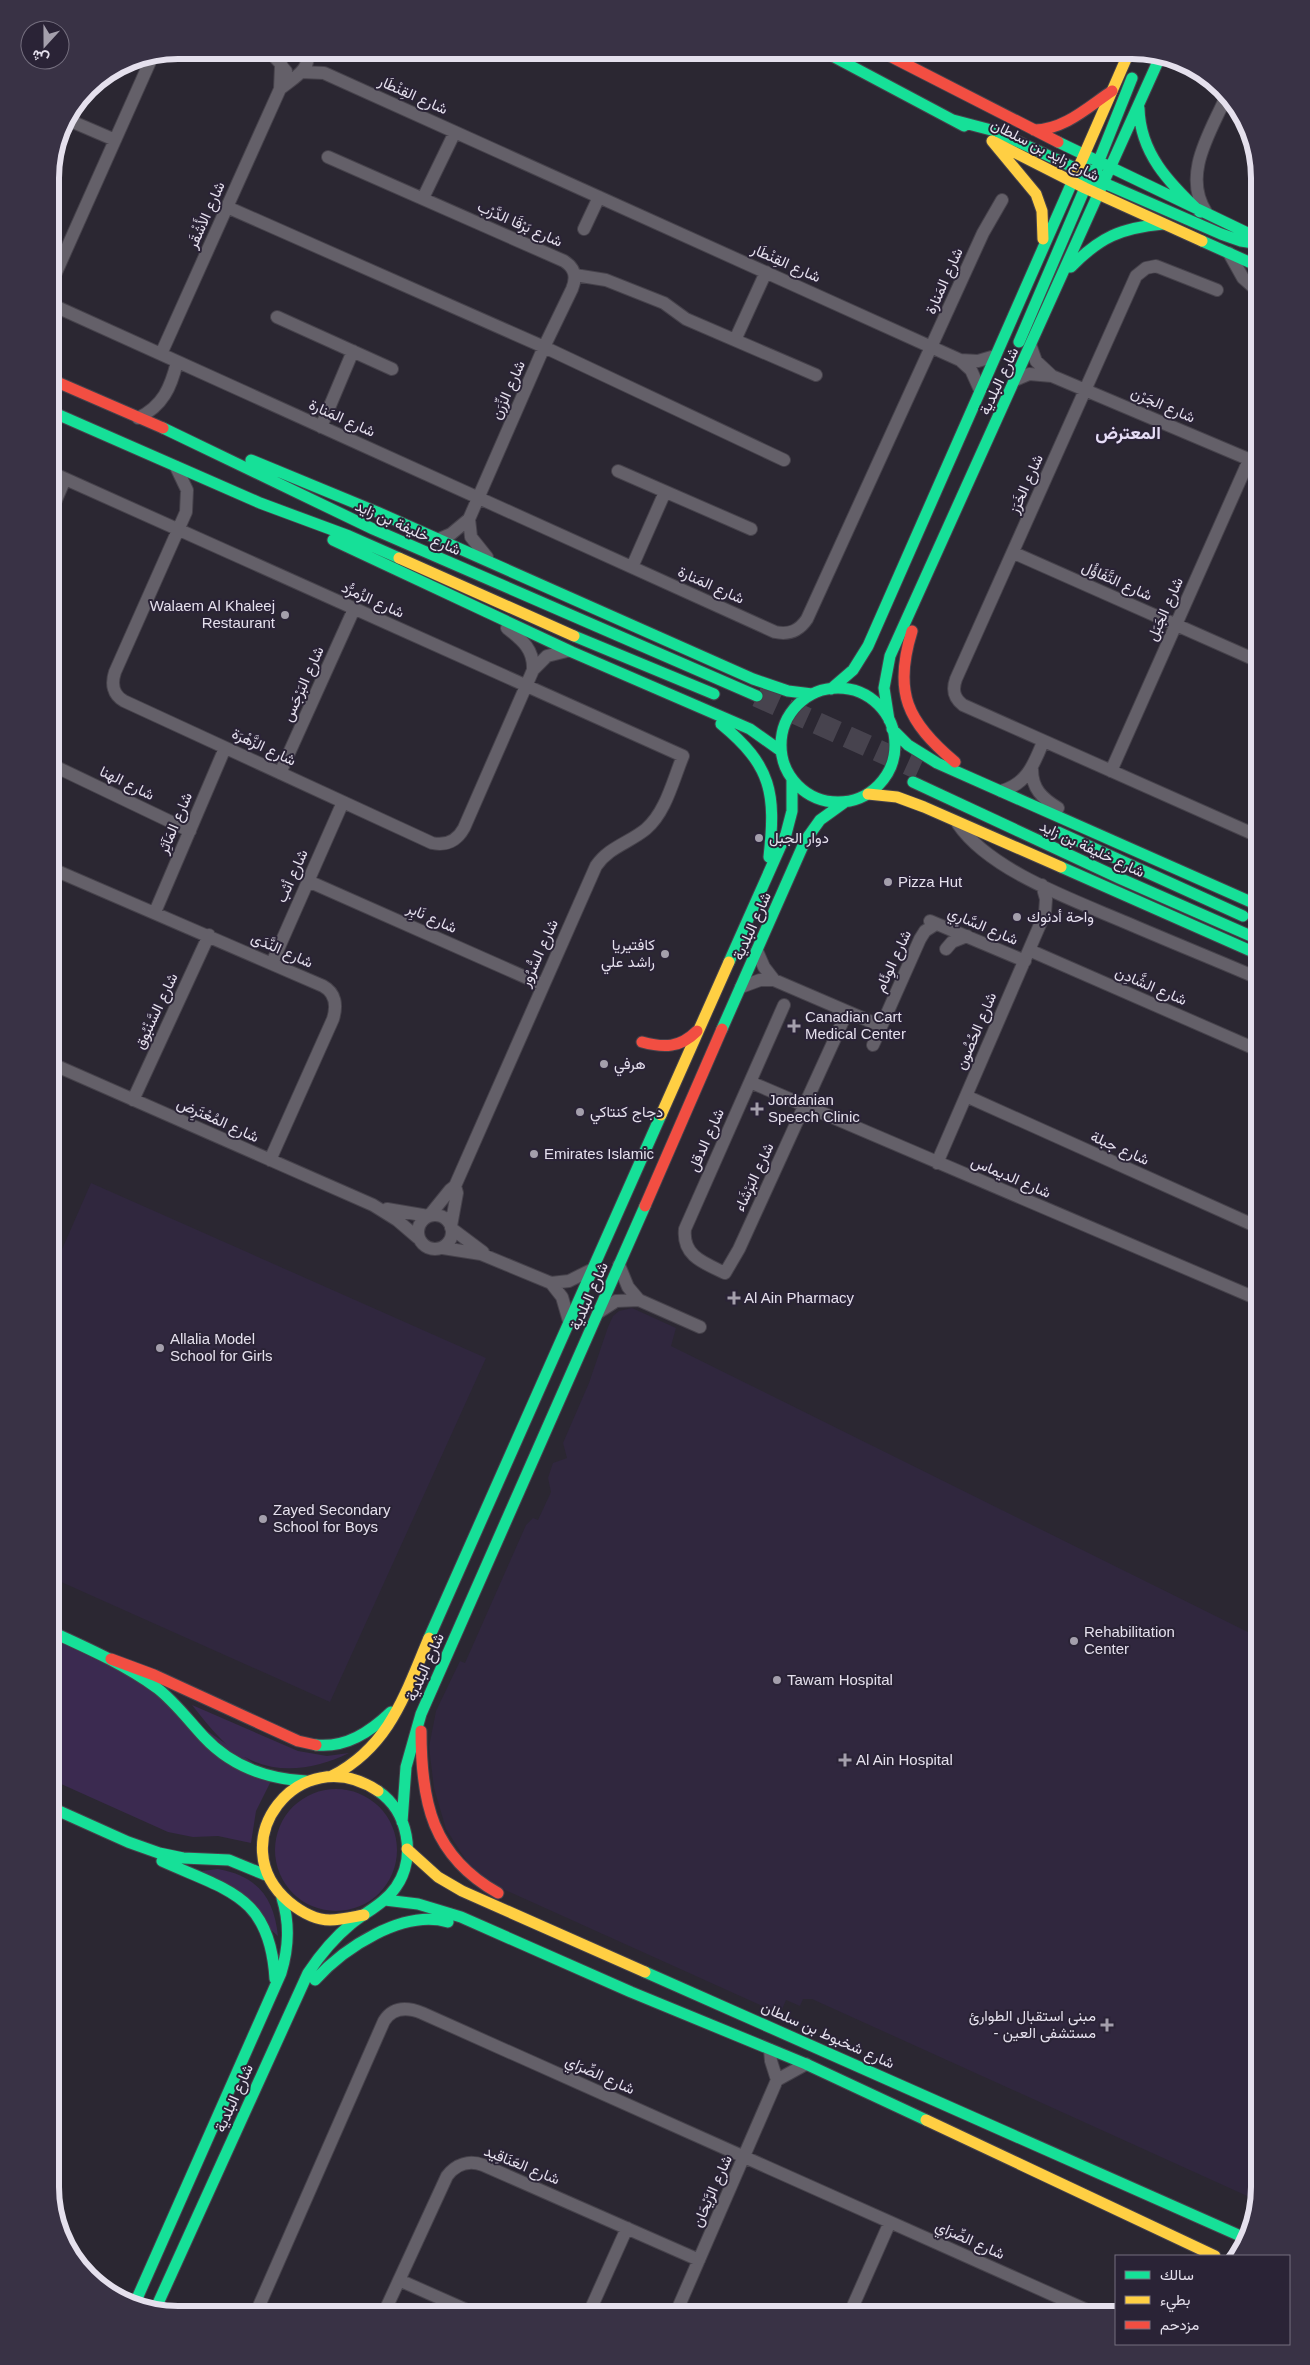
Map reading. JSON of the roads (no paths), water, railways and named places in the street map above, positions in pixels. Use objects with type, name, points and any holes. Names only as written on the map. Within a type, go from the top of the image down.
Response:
[{"type":"main road","name":"شارع زايد بن سلطان","points":[[838,59],[1071,181]]},
{"type":"main road","name":"شارع زايد بن سلطان","points":[[896,59],[1083,156],[1091,176]]},
{"type":"main road","name":"شارع البلدية","points":[[831,689],[853,670],[868,646],[1071,181],[1091,176],[1083,156],[1126,59]]},
{"type":"main road","points":[[1091,176],[1110,169],[1158,62]]},
{"type":"main road","points":[[1017,377],[1017,350],[1021,334],[1091,176],[1135,69]]},
{"type":"main road","points":[[1034,130],[1047,131],[1060,126],[1112,91]]},
{"type":"main road","points":[[1139,103],[1139,125],[1147,148],[1170,181],[1204,214]]},
{"type":"main road","points":[[952,120],[974,124],[995,131],[1221,234],[1251,243]]},
{"type":"main road","points":[[992,141],[1036,194],[1042,211],[1043,245]]},
{"type":"main road","name":"شارع زايد بن سلطان","points":[[1110,169],[1251,235]]},
{"type":"main road","points":[[1091,176],[1099,194]]},
{"type":"main road","name":"شارع زايد بن سلطان","points":[[1099,194],[1251,263]]},
{"type":"main road","name":"شارع البلدية","points":[[891,725],[884,693],[886,666],[1099,194]]},
{"type":"main road","points":[[1063,276],[1086,252],[1118,231],[1132,226],[1163,224]]},
{"type":"main road","name":"شارع خليفة بن زايد","points":[[59,383],[167,430],[382,533],[757,696]]},
{"type":"main road","name":"شارع خليفة بن زايد","points":[[59,415],[260,503],[349,536],[546,623],[726,699]]},
{"type":"main road","points":[[167,430],[248,458],[753,679],[788,691],[812,694],[831,689],[846,689],[861,693],[877,704],[908,745],[927,758],[1251,902]]},
{"type":"main road","points":[[260,503],[346,547],[487,613],[750,729],[781,751]]},
{"type":"main road","points":[[915,601],[913,626],[902,674],[908,708],[926,738],[970,777]]},
{"type":"main road","points":[[812,694],[796,706],[785,722],[781,751],[783,761],[792,779],[799,787],[816,798],[845,802],[868,794],[882,782],[891,766],[895,748],[891,725]]},
{"type":"main road","points":[[698,707],[743,742],[758,761],[766,777],[771,794],[774,817],[766,878]]},
{"type":"main road","name":"شارع البلدية","points":[[332,1776],[355,1763],[375,1746],[390,1724],[403,1697],[790,823],[793,800],[792,779]]},
{"type":"main road","name":"شارع خليفة بن زايد","points":[[913,782],[1119,878],[1251,936]]},
{"type":"main road","points":[[868,794],[906,800],[1251,951]]},
{"type":"main road","name":"شارع البلدية","points":[[402,1822],[404,1774],[410,1744],[421,1714],[805,841],[820,820],[845,802]]},
{"type":"main road","name":"شارع خليفة بن زايد","points":[[1050,829],[1251,919]]},
{"type":"main road","points":[[642,1042],[667,1048],[689,1039],[700,1028]]},
{"type":"main road","points":[[59,1635],[112,1659],[154,1674],[298,1741],[313,1746],[337,1746],[359,1737],[383,1719],[403,1697]]},
{"type":"main road","points":[[112,1659],[168,1697],[206,1738],[237,1765],[271,1778],[306,1781],[332,1776],[355,1779],[376,1788],[387,1798],[402,1822],[408,1849],[402,1877],[385,1900],[364,1914],[340,1921],[327,1920],[302,1913],[282,1898],[268,1876],[262,1851],[265,1826],[281,1799],[295,1787],[306,1781]]},
{"type":"main road","points":[[421,1714],[421,1756],[424,1783],[430,1811],[440,1838],[456,1862],[481,1886],[510,1898]]},
{"type":"main road","points":[[59,1811],[128,1842],[164,1862],[224,1888],[246,1903],[255,1913],[269,1936],[276,1984]]},
{"type":"main road","points":[[128,1842],[171,1856],[229,1860],[268,1876]]},
{"type":"main road","name":"شارع شخبوط بن سلطان","points":[[408,1849],[438,1877],[462,1891],[748,2015],[908,2088],[960,2108],[1080,2165],[1241,2236]]},
{"type":"main road","name":"شارع البلدية","points":[[137,2299],[285,1962],[289,1938],[288,1918],[282,1898]]},
{"type":"main road","points":[[385,1900],[418,1904],[446,1912],[631,1992],[806,2064],[955,2132],[1212,2255]]},
{"type":"main road","name":"شارع البلدية","points":[[158,2304],[293,2003],[317,1959],[339,1935],[364,1914]]},
{"type":"main road","points":[[293,2003],[320,1972],[345,1953],[409,1921],[422,1919],[445,1921],[574,1974],[631,1992]]},
{"type":"main road","points":[[723,1993],[731,1998],[748,2015]]},
{"type":"main road","points":[[725,2030],[789,2048],[902,2097],[912,2097],[913,2093],[908,2088]]},
{"type":"main road","points":[[955,2132],[953,2126],[959,2123],[1047,2159],[1080,2165]]},
{"type":"street","points":[[276,59],[281,64]]},
{"type":"street","name":"شارع الأَشْقَر","points":[[161,354],[280,89],[280,59]]},
{"type":"street","points":[[301,72],[306,67],[306,59]]},
{"type":"street","name":"شارع القِنْطَار","points":[[311,59],[324,73]]},
{"type":"street","points":[[59,266],[150,62]]},
{"type":"street","name":"شارع القِنْطَار","points":[[281,64],[289,73],[324,73],[960,360],[971,370],[980,390]]},
{"type":"street","name":"شارع الأَشْقَر","points":[[280,89],[301,72]]},
{"type":"street","points":[[1204,214],[1196,182],[1198,165],[1202,151],[1224,102]]},
{"type":"street","points":[[73,122],[115,140]]},
{"type":"street","points":[[423,198],[455,132]]},
{"type":"street","name":"شارع بَرْقَا الدَّرْب","points":[[328,157],[564,261],[571,267],[575,275]]},
{"type":"street","points":[[584,229],[598,197]]},
{"type":"street","name":"شارع المَنارة","points":[[59,308],[775,632],[790,633],[797,630],[807,619],[982,234],[1002,200]]},
{"type":"street","points":[[227,207],[544,347],[784,460]]},
{"type":"street","points":[[1229,253],[1243,278],[1251,286]]},
{"type":"street","name":"شارع الخَرَز","points":[[1217,290],[1156,266],[1142,270],[1136,276],[1014,553],[956,679],[954,689],[956,699],[963,705],[1251,833]]},
{"type":"street","points":[[735,340],[766,272]]},
{"type":"street","points":[[575,275],[606,280],[664,303],[680,316],[816,375]]},
{"type":"street","name":"شارع الزِّرَن","points":[[437,540],[451,534],[469,519],[544,347],[572,289],[575,275]]},
{"type":"street","points":[[277,317],[392,369]]},
{"type":"street","name":"شارع الجَرْن","points":[[1031,347],[1036,361],[1052,376]]},
{"type":"street","points":[[321,427],[353,351]]},
{"type":"street","name":"شارع القِنْطَار","points":[[960,360],[978,362],[995,356]]},
{"type":"street","points":[[138,418],[152,410],[164,398],[171,384],[177,362]]},
{"type":"street","name":"شارع الجَرْن","points":[[1017,377],[1037,373],[1052,376],[1251,461]]},
{"type":"street","name":"شارع الزَّهْرَة","points":[[176,466],[185,484],[188,497],[186,512],[115,672],[114,689],[124,701],[432,843],[443,844],[453,840],[464,828],[533,670],[546,656],[559,652],[572,652]]},
{"type":"street","name":"شارع الجَبَل","points":[[1112,771],[1176,624],[1251,468]]},
{"type":"street","points":[[618,471],[751,529]]},
{"type":"street","name":"شارع الزُمرُّد","points":[[59,476],[683,756]]},
{"type":"street","points":[[59,494],[66,479]]},
{"type":"street","points":[[632,567],[665,492]]},
{"type":"street","points":[[469,519],[471,537],[491,563]]},
{"type":"street","name":"شارع التَّفَاؤُل","points":[[1014,553],[1251,658]]},
{"type":"street","name":"شارع البَرْجَس","points":[[280,773],[354,609]]},
{"type":"street","points":[[487,613],[527,646],[532,658],[533,670]]},
{"type":"street","points":[[1001,791],[1018,783],[1032,769],[1043,742]]},
{"type":"street","name":"شارع المَآثِر","points":[[155,912],[226,748]]},
{"type":"street","name":"شارع السُّرُور","points":[[429,1216],[455,1186],[596,866],[609,851],[641,832],[653,821],[660,810],[683,756]]},
{"type":"street","name":"شارع الهنا","points":[[59,768],[190,831]]},
{"type":"street","points":[[1032,769],[1034,786],[1040,796],[1075,823]]},
{"type":"street","name":"شارع أثب","points":[[272,963],[343,802]]},
{"type":"street","points":[[957,822],[981,849],[1042,885],[1251,975]]},
{"type":"street","name":"شارع النَّدَى","points":[[59,872],[327,988],[334,997],[336,1009],[270,1160]]},
{"type":"street","name":"شارع نَابِر","points":[[308,881],[543,985]]},
{"type":"street","name":"شارع الحُصُون","points":[[937,1163],[1045,913],[1046,899],[1042,885]]},
{"type":"street","points":[[1045,913],[1056,903],[1069,898]]},
{"type":"street","points":[[936,923],[948,938],[946,949],[952,942],[967,936]]},
{"type":"street","name":"شارع السَّارِي","points":[[936,923],[967,936],[1027,956]]},
{"type":"street","name":"شارع الوِئَام","points":[[873,1045],[920,939],[925,930],[936,923]]},
{"type":"street","name":"شارع السَّنْبُوق","points":[[133,1100],[209,936]]},
{"type":"street","points":[[757,951],[764,967],[774,980]]},
{"type":"street","name":"شارع الشَّادِن","points":[[1027,956],[1251,1047]]},
{"type":"street","points":[[741,987],[760,980],[774,980],[881,1026]]},
{"type":"street","name":"شارع الدقل","points":[[725,1273],[700,1262],[691,1254],[686,1245],[685,1229],[784,1005]]},
{"type":"street","name":"شارع البَرْشَاء","points":[[725,1273],[739,1249],[847,1012]]},
{"type":"street","name":"شارع المُعْتَرِض","points":[[59,1067],[373,1205],[397,1220],[418,1238]]},
{"type":"street","name":"شارع الديماس","points":[[750,1082],[1251,1296]]},
{"type":"street","name":"شارع جبلة","points":[[966,1096],[1251,1224]]},
{"type":"street","name":"شارع السُّرُور","points":[[451,1227],[457,1193],[455,1186]]},
{"type":"street","name":"شارع المُعْتَرِض","points":[[373,1205],[429,1216]]},
{"type":"street","points":[[494,1258],[451,1227],[442,1217],[429,1216],[419,1225],[418,1238],[427,1248],[469,1251],[494,1258],[551,1283],[569,1281],[593,1268]]},
{"type":"street","points":[[443,1248],[450,1239],[451,1227]]},
{"type":"street","points":[[619,1264],[624,1280],[639,1300]]},
{"type":"street","points":[[551,1283],[566,1305],[569,1323]]},
{"type":"street","points":[[598,1312],[616,1301],[639,1300],[700,1327]]},
{"type":"street","name":"شارع الصِّرَاي","points":[[259,2306],[384,2021],[390,2014],[400,2009],[411,2009],[422,2013],[1078,2306]]},
{"type":"street","points":[[770,2050],[771,2061],[777,2080],[806,2064]]},
{"type":"street","name":"شارع الرَّيْحَان","points":[[679,2306],[777,2080]]},
{"type":"street","name":"شارع العَنَاقِيد","points":[[387,2306],[446,2176],[454,2168],[468,2162],[483,2165],[699,2260]]},
{"type":"street","points":[[853,2306],[890,2222]]},
{"type":"street","points":[[592,2306],[626,2228]]},
{"type":"street","points":[[399,2280],[458,2306]]},
{"type":"tunnel","points":[[757,696],[919,769]]},
{"type":"place","name":"Walaem Al Khaleej Restaurant","points":[[285,615]]},
{"type":"place","name":"دوار الجبل","points":[[759,838]]},
{"type":"place","name":"Pizza Hut","points":[[888,882]]},
{"type":"place","name":"واحة أدنوك","points":[[1017,917]]},
{"type":"place","name":"كافتيريا راشد علي","points":[[665,954]]},
{"type":"place","name":"Canadian Cart Medical Center","points":[[794,1026]]},
{"type":"place","name":"هرفي","points":[[604,1064]]},
{"type":"place","name":"Jordanian Speech Clinic","points":[[757,1109]]},
{"type":"place","name":"دجاج كنتاكي","points":[[580,1112]]},
{"type":"place","name":"Emirates Islamic","points":[[534,1154]]},
{"type":"place","name":"Al Ain Pharmacy","points":[[734,1298]]},
{"type":"place","name":"Allalia Model School for Girls","points":[[160,1348]]},
{"type":"place","name":"Zayed Secondary School for Boys","points":[[263,1519]]},
{"type":"place","name":"Rehabilitation Center","points":[[1074,1641]]},
{"type":"place","name":"Tawam Hospital","points":[[777,1680]]},
{"type":"place","name":"Al Ain Hospital","points":[[845,1760]]},
{"type":"place","name":"مبنى استقبال الطوارئ - مستشفى العين","points":[[1107,2025]]},
{"type":"district","name":"المعترض","points":[[1128,433]]}]
